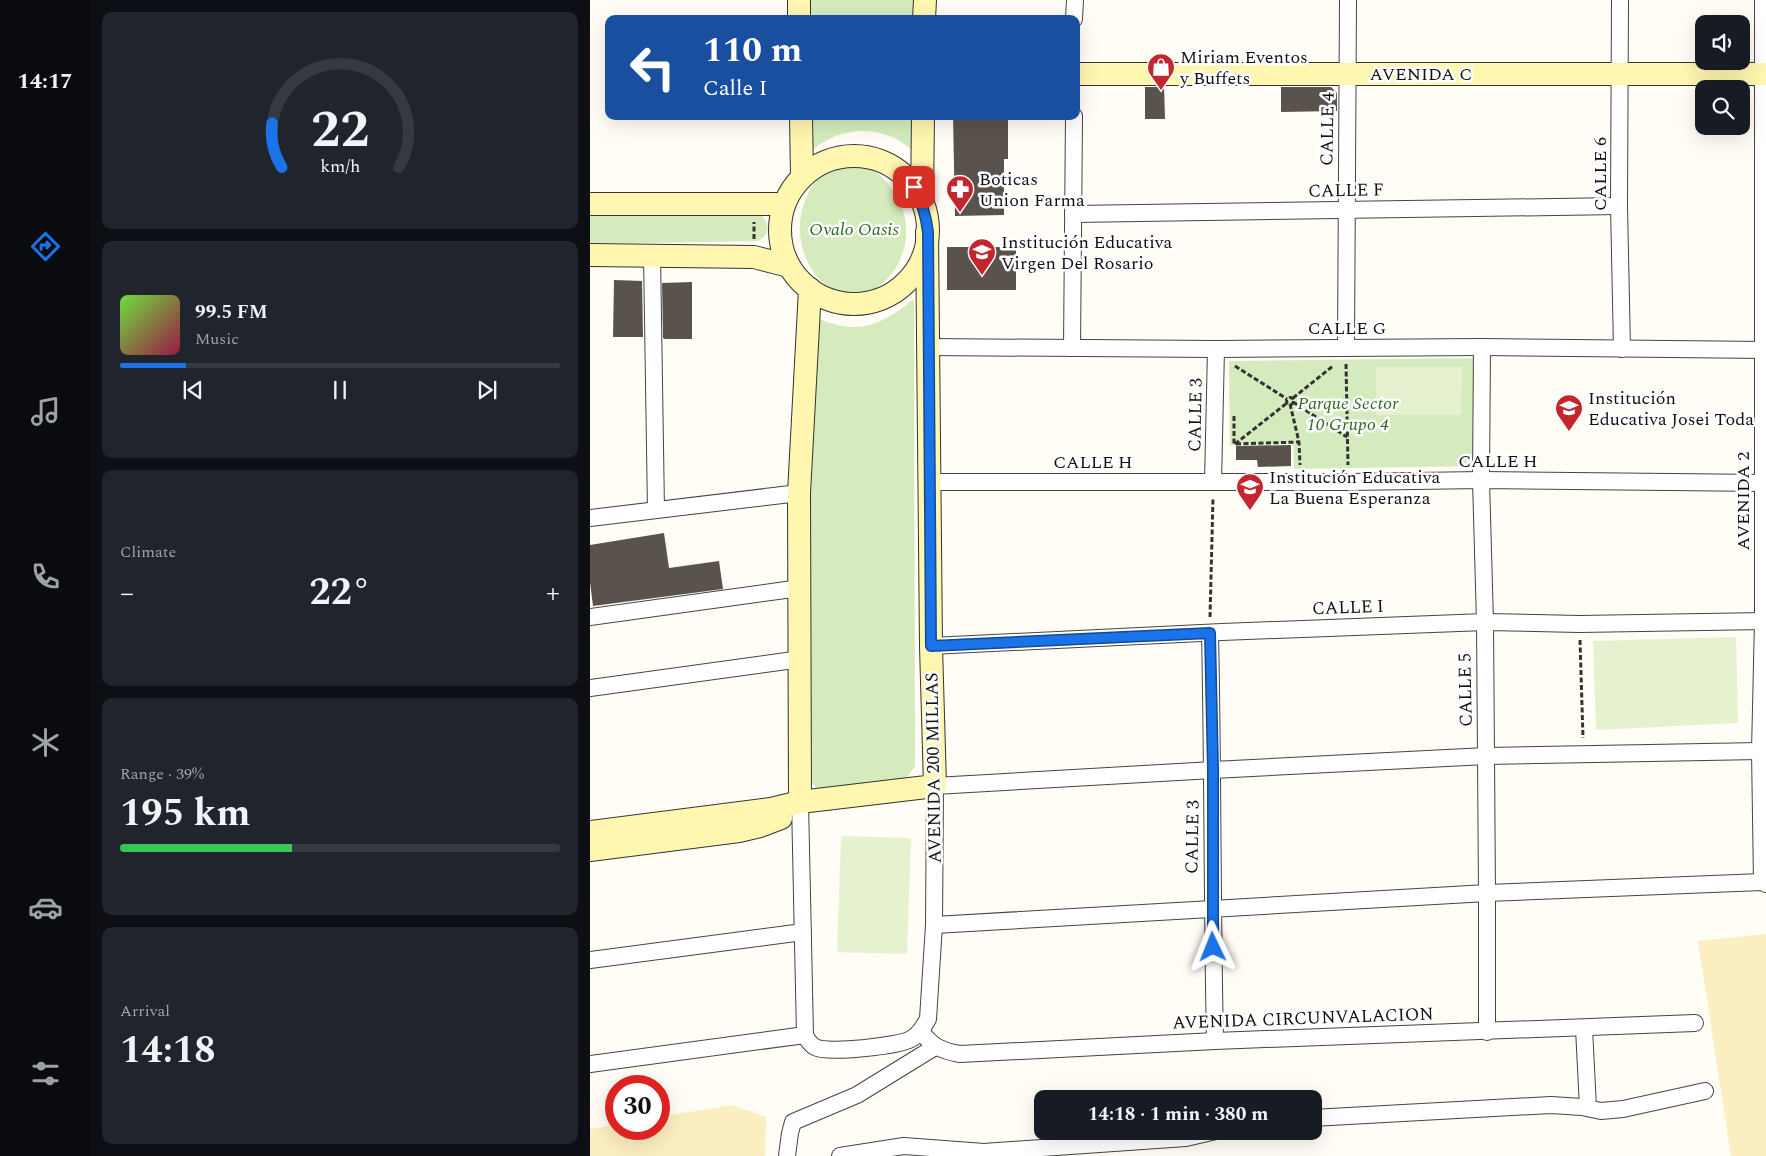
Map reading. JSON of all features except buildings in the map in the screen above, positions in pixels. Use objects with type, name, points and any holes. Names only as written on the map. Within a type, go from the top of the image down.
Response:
[{"type":"street","points":[[799,0],[799,15]]},
{"type":"street","points":[[924,15],[925,0]]},
{"type":"street","points":[[1074,15],[1075,0]]},
{"type":"street","name":"CALLE 4","points":[[1346,348],[1348,0]]},
{"type":"street","name":"CALLE 6","points":[[1620,0],[1619,206],[1622,349]]},
{"type":"street","name":"AVENIDA 2","points":[[1762,0],[1764,74],[1764,621],[1760,751],[1764,883]]},
{"type":"street","name":"AVENIDA C","points":[[1080,74],[1764,74]]},
{"type":"street","points":[[801,120],[802,177]]},
{"type":"street","points":[[922,200],[903,175],[890,165],[868,158],[844,157],[829,160],[814,167],[802,177],[784,204],[780,220],[780,235],[783,251],[789,266],[798,279],[810,289],[824,297],[839,302],[855,303],[886,296],[911,276],[920,262],[928,232],[922,200],[923,120]]},
{"type":"street","points":[[1072,348],[1074,120]]},
{"type":"street","points":[[590,204],[784,204]]},
{"type":"street","name":"CALLE F","points":[[1074,214],[1619,206]]},
{"type":"street","name":"AVENIDA 200 MILLAS","points":[[921,1031],[928,1019],[934,925],[934,786],[927,347],[928,232]]},
{"type":"street","points":[[590,255],[754,257],[789,266]]},
{"type":"street","points":[[652,255],[656,510]]},
{"type":"street","points":[[787,1156],[793,1122],[857,1095],[935,1047],[921,1031],[912,1039],[900,1044],[830,1051],[814,1047],[804,1035],[800,802],[800,493],[810,289]]},
{"type":"street","name":"CALLE G","points":[[927,347],[1216,350],[1482,348],[1764,350]]},
{"type":"street","name":"CALLE 5","points":[[1482,348],[1481,480],[1485,622],[1487,1032]]},
{"type":"street","name":"CALLE 3","points":[[1213,482],[1216,350]]},
{"type":"street","name":"CALLE H","points":[[929,482],[1349,482],[1481,480],[1764,483]]},
{"type":"street","points":[[590,518],[800,493]]},
{"type":"street","points":[[590,617],[800,588]]},
{"type":"street","name":"CALLE I","points":[[931,646],[1485,622],[1579,624],[1764,621]]},
{"type":"street","name":"CALLE 3","points":[[1210,633],[1215,1041]]},
{"type":"street","points":[[590,688],[801,659]]},
{"type":"street","points":[[590,832],[771,809],[800,802],[934,786],[1486,756],[1760,751]]},
{"type":"street","points":[[590,850],[760,826],[794,812],[800,802]]},
{"type":"street","points":[[934,925],[1487,893],[1764,883]]},
{"type":"street","points":[[590,960],[803,932]]},
{"type":"street","name":"AVENIDA CIRCUNVALACION","points":[[935,1047],[945,1052],[960,1054],[1215,1041],[1695,1023]]},
{"type":"street","points":[[1584,1028],[1588,1108]]},
{"type":"street","points":[[590,1064],[804,1035]]},
{"type":"street","points":[[1322,1117],[1551,1105],[1601,1111],[1622,1109],[1705,1091]]},
{"type":"street","points":[[840,1156],[904,1146],[984,1152],[1157,1140]]},
{"type":"path","points":[[754,204],[754,257]]},
{"type":"path","points":[[1328,363],[1346,362],[1349,482]]},
{"type":"path","points":[[1234,444],[1337,363]]},
{"type":"path","points":[[1232,365],[1242,364]]},
{"type":"path","points":[[1232,365],[1347,437]]},
{"type":"path","points":[[1232,365],[1233,374]]},
{"type":"path","points":[[1290,401],[1299,442],[1300,482]]},
{"type":"path","points":[[1234,414],[1234,444]]},
{"type":"path","points":[[1214,444],[1299,442]]},
{"type":"path","points":[[1210,633],[1213,482]]},
{"type":"path","points":[[1579,624],[1584,754]]},
{"type":"green space","points":[[810,0],[917,0],[917,15],[809,15]]},
{"type":"green space","points":[[809,120],[917,120],[917,154],[901,142],[887,135],[863,131],[851,132],[828,139],[809,154]]},
{"type":"green space","name":"Ovalo Oasis","points":[[842,163],[863,165],[883,178],[902,209],[906,234],[901,258],[889,277],[872,291],[852,296],[832,290],[813,271],[803,250],[800,228],[803,206],[807,195],[828,168]]},
{"type":"green space","points":[[758,213],[765,220],[768,228],[766,235],[758,241],[590,244],[590,214]]},
{"type":"green space","points":[[914,299],[915,766],[907,777],[829,795],[818,791],[812,782],[810,676],[810,315],[840,326],[865,326],[888,317]]},
{"type":"green space","name":"Parque Sector 10 Grupo 4","points":[[1475,358],[1476,466],[1294,469],[1293,444],[1230,445],[1229,361]]},
{"type":"green space","points":[[1376,367],[1462,367],[1461,415],[1376,415]]},
{"type":"green space","points":[[1736,637],[1738,723],[1596,730],[1593,641]]},
{"type":"green space","points":[[841,836],[911,838],[907,954],[837,952]]},
{"type":"sand","points":[[1766,934],[1766,1156],[1731,1156],[1698,941]]},
{"type":"sand","points":[[733,1105],[766,1117],[765,1156],[590,1156],[590,1129],[605,1127],[605,1140],[670,1140],[670,1115]]},
{"type":"place","name":"Miriam Eventos y Buffets","points":[[1161,91]]},
{"type":"place","name":"Boticas Union Farma","points":[[960,213]]},
{"type":"place","name":"Institución Educativa Virgen Del Rosario","points":[[982,276]]},
{"type":"place","name":"Institución Educativa Josei Toda","points":[[1569,432]]},
{"type":"place","name":"Institución Educativa La Buena Esperanza","points":[[1250,511]]},
{"type":"route","points":[[914,187],[922,200],[928,232],[927,347],[931,646],[1210,633],[1213,770],[1213,947]]}]
